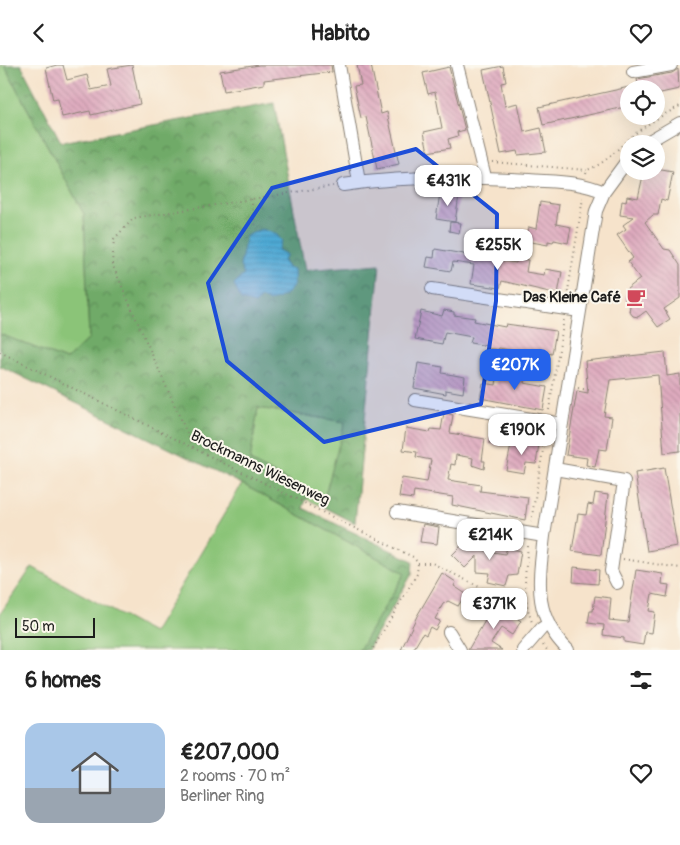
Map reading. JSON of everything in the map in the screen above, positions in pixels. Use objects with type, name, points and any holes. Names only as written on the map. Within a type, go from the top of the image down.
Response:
[{"type":"street","points":[[339,65],[359,182]]},
{"type":"street","points":[[457,65],[485,177]]},
{"type":"street","points":[[633,72],[671,65]]},
{"type":"street","points":[[659,135],[680,123]]},
{"type":"street","points":[[568,650],[548,625],[540,603],[539,583],[544,536],[592,229],[604,192],[620,170]]},
{"type":"street","points":[[343,185],[391,179],[485,177],[585,185],[604,192]]},
{"type":"street","points":[[432,289],[580,311]]},
{"type":"street","points":[[415,400],[562,424]]},
{"type":"street","points":[[555,469],[624,481],[612,571],[617,583]]},
{"type":"street","points":[[397,512],[544,536]]},
{"type":"street","points":[[524,650],[542,628],[548,625]]},
{"type":"street","points":[[449,633],[460,650]]},
{"type":"path","points":[[481,161],[587,171],[599,167],[636,133],[680,106]]},
{"type":"path","points":[[585,185],[587,171]]},
{"type":"path","points":[[193,447],[112,264],[114,239],[134,218],[343,185]]},
{"type":"path","points":[[251,199],[256,228]]},
{"type":"path","name":"Brockmanns Wiesenweg","points":[[0,352],[413,557],[418,563]]},
{"type":"path","points":[[576,387],[593,391]]},
{"type":"path","points":[[613,558],[680,568]]},
{"type":"path","points":[[372,650],[417,574],[418,563],[432,563],[513,604],[525,602]]},
{"type":"highlighted area","points":[[416,149],[497,214],[496,301],[481,404],[324,442],[227,361],[208,283],[272,188]]},
{"type":"green space","points":[[0,65],[4,65],[84,214],[89,338],[66,360],[0,334]]},
{"type":"green space","points":[[4,65],[21,65],[61,142],[274,103],[305,270],[380,264],[355,523],[322,506],[345,422],[258,408],[250,461],[309,492],[303,508],[413,561],[412,574],[368,650],[359,650],[405,573],[242,484],[0,366],[0,334],[66,360],[89,338],[84,214]],"holes":[[[262,229],[278,250],[288,268],[234,284],[244,275]]]},
{"type":"green space","points":[[258,408],[346,422],[322,506],[306,499],[309,492],[250,461]]},
{"type":"green space","points":[[242,484],[405,573],[359,650],[0,650],[0,614],[32,567],[153,633]]},
{"type":"water","points":[[262,229],[276,234],[282,241],[278,250],[287,255],[283,260],[288,268],[294,269],[294,283],[289,291],[281,297],[269,302],[261,297],[255,304],[241,300],[234,284],[244,275],[240,266],[246,236]]},
{"type":"building","points":[[63,65],[67,80],[87,75],[91,90],[111,86],[107,69],[132,65],[140,104],[91,115],[90,111],[62,117],[58,99],[53,100],[46,68]]},
{"type":"building","points":[[259,65],[331,65],[332,72],[264,80],[264,84],[224,91],[220,71]]},
{"type":"building","points":[[357,65],[371,65],[381,114],[387,112],[399,164],[377,169],[366,117],[361,118],[354,86],[361,85]]},
{"type":"building","points":[[503,66],[506,82],[501,83],[505,106],[518,103],[524,132],[541,128],[546,152],[518,155],[517,151],[501,154],[483,70]]},
{"type":"building","points":[[449,67],[465,130],[457,132],[458,136],[448,139],[450,148],[428,152],[424,132],[442,128],[435,92],[428,94],[423,73]]},
{"type":"building","points":[[678,69],[679,89],[665,92],[665,80],[637,79],[672,73]]},
{"type":"building","points":[[620,89],[620,108],[543,125],[539,107]]},
{"type":"building","points":[[665,171],[673,172],[667,201],[661,199],[658,215],[653,215],[645,222],[664,249],[670,250],[680,265],[680,298],[664,309],[670,319],[658,327],[646,311],[638,317],[633,316],[629,311],[630,306],[625,299],[627,289],[640,279],[628,262],[633,258],[617,235],[626,229],[623,225],[634,217],[620,215],[622,201],[626,202],[627,196],[638,198],[642,180],[665,180]]},
{"type":"building","points":[[440,193],[459,195],[455,222],[436,219]]},
{"type":"building","points":[[540,202],[559,205],[556,224],[571,227],[568,243],[554,240],[553,242],[548,241],[548,245],[526,241],[529,227],[536,229]]},
{"type":"building","points":[[450,222],[461,223],[459,233],[449,231]]},
{"type":"building","points":[[435,249],[516,263],[517,258],[528,260],[526,272],[544,275],[545,269],[562,272],[558,294],[502,281],[500,288],[471,284],[474,265],[453,262],[451,271],[426,267],[428,257],[434,258]]},
{"type":"building","points":[[444,310],[454,312],[454,315],[475,318],[474,321],[505,327],[506,324],[556,331],[552,354],[542,352],[539,367],[528,366],[529,359],[519,357],[520,352],[499,348],[498,350],[470,343],[472,337],[445,332],[442,344],[415,339],[421,311],[442,316]]},
{"type":"building","points":[[665,352],[667,376],[680,374],[680,451],[664,453],[658,375],[610,380],[604,416],[612,417],[607,450],[599,449],[595,467],[586,465],[587,458],[566,455],[577,391],[588,393],[585,361]]},
{"type":"building","points":[[418,363],[443,367],[442,373],[465,377],[463,393],[446,390],[446,394],[414,388]]},
{"type":"building","points":[[498,371],[525,375],[524,383],[547,387],[543,410],[480,398],[483,383],[496,385]]},
{"type":"building","points":[[444,413],[453,415],[450,433],[485,439],[482,461],[485,461],[484,469],[472,465],[473,458],[456,455],[455,465],[451,464],[448,480],[481,485],[480,491],[528,497],[525,520],[452,505],[453,497],[414,491],[413,499],[399,497],[402,478],[427,482],[431,460],[416,457],[417,452],[403,450],[406,428],[430,432],[431,429],[441,430]]},
{"type":"building","points":[[493,421],[508,424],[504,446],[489,444]]},
{"type":"building","points":[[512,440],[539,444],[536,464],[526,463],[524,473],[506,470]]},
{"type":"building","points":[[664,468],[677,546],[647,551],[635,473]]},
{"type":"building","points":[[595,493],[608,495],[601,555],[572,551],[578,514],[586,515],[588,504],[593,505]]},
{"type":"building","points":[[423,524],[439,527],[437,544],[420,542]]},
{"type":"building","points":[[471,536],[486,551],[505,554],[507,548],[521,551],[517,575],[509,576],[506,586],[488,582],[490,573],[477,572],[477,556],[465,568],[452,555]]},
{"type":"building","points":[[574,567],[599,570],[598,584],[573,582]]},
{"type":"building","points":[[636,570],[663,574],[662,584],[669,585],[667,597],[652,594],[649,611],[655,612],[652,633],[645,632],[643,645],[624,642],[624,638],[603,635],[604,625],[588,623],[590,611],[593,611],[595,596],[611,598],[609,620],[628,622]]},
{"type":"building","points":[[442,573],[456,582],[454,586],[466,594],[458,606],[448,601],[443,604],[435,619],[440,621],[435,630],[430,627],[426,635],[423,633],[413,650],[401,650],[417,616]]},
{"type":"building","points":[[493,607],[506,616],[509,613],[521,621],[512,635],[501,628],[491,643],[502,650],[468,650]]},
{"type":"place","name":"Das Kleine Café","points":[[636,297]]}]
